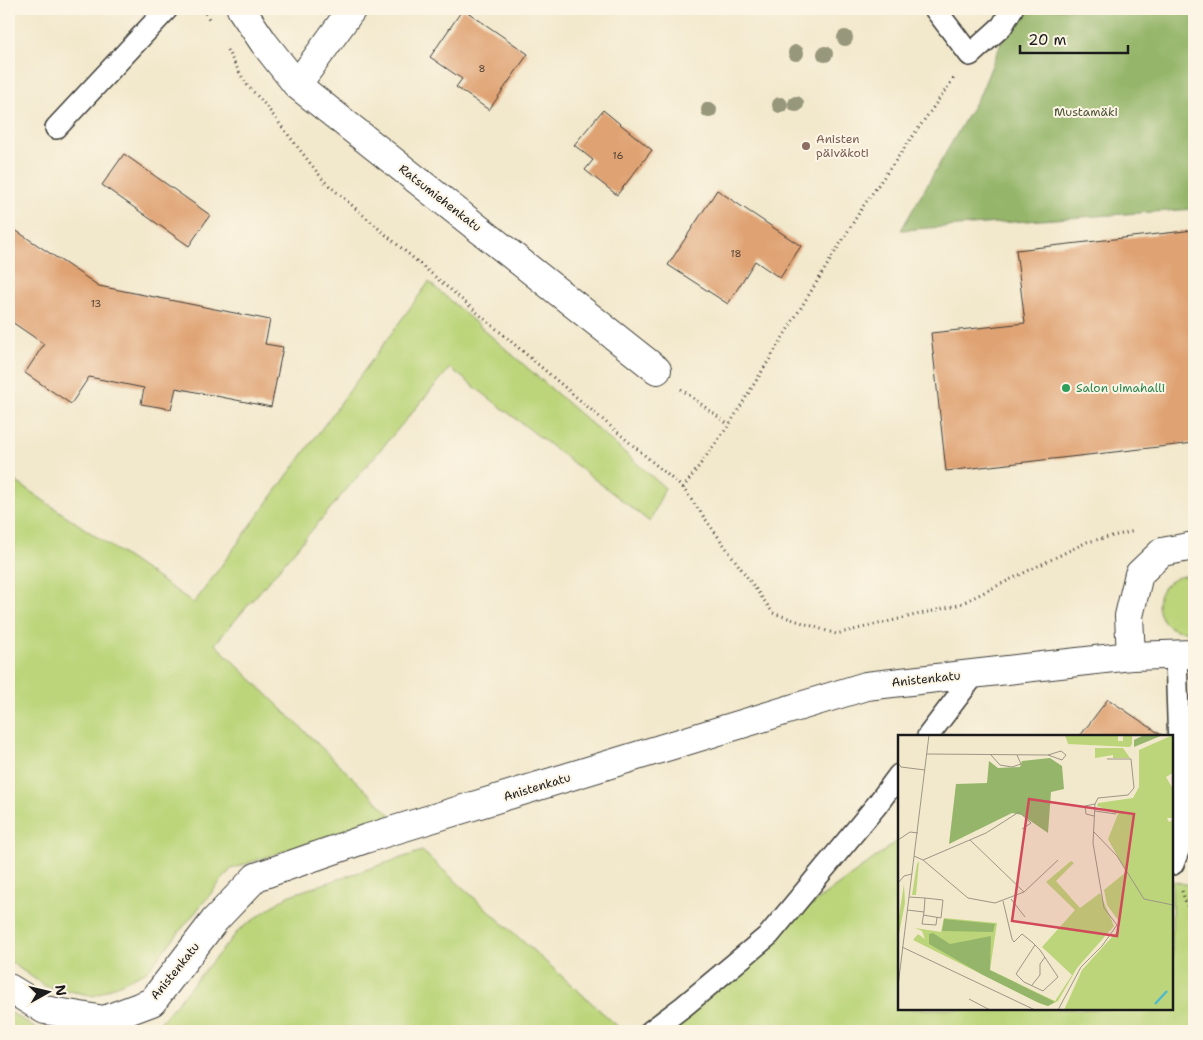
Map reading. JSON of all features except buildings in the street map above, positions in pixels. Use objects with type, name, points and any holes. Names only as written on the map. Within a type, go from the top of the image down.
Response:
[{"type":"street","name":"Ratsumiehenkatu","points":[[241,9],[264,43],[297,85],[657,370]]},
{"type":"street","points":[[297,85],[352,9]]},
{"type":"street","points":[[1132,656],[1129,616],[1139,574],[1162,552],[1194,546]]},
{"type":"street","name":"Anistenkatu","points":[[9,988],[44,1010],[104,1020],[152,1002],[216,920],[256,877],[365,839],[866,686],[1132,656],[1185,655]]},
{"type":"lane","points":[[56,128],[167,9]]},
{"type":"lane","points":[[935,9],[970,56],[1002,26],[1012,9]]},
{"type":"lane","points":[[1173,864],[1182,841],[1185,655]]},
{"type":"lane","points":[[929,735],[975,674]]},
{"type":"lane","points":[[651,1031],[769,935],[876,806],[898,776]]},
{"type":"path","points":[[683,488],[729,426],[864,205],[970,56]]},
{"type":"path","points":[[262,101],[324,181],[683,488],[773,613],[836,634],[958,605],[1087,542],[1141,530]]},
{"type":"path","points":[[657,370],[729,426]]},
{"type":"path","points":[[1173,864],[1194,926]]},
{"type":"green space","name":"Mustamäki","points":[[1015,9],[1194,9],[1194,209],[901,230],[981,92]]},
{"type":"green space","points":[[429,282],[665,488],[650,522],[450,368],[215,644],[391,815],[231,869],[147,971],[94,996],[45,986],[9,961],[9,477],[194,603]]},
{"type":"green space","points":[[1183,576],[1194,577],[1194,630],[1181,631],[1170,627],[1163,620],[1159,610],[1158,600],[1162,590],[1170,582]]},
{"type":"green space","points":[[898,841],[898,1010],[1173,1010],[1173,881],[1194,886],[1194,1031],[641,1031]]},
{"type":"green space","points":[[422,851],[623,1031],[149,1031],[158,1025],[239,930],[287,896]]},
{"type":"green space","points":[[9,1011],[39,1031],[9,1031]]},
{"type":"place","name":"Anisten päiväkoti","points":[[806,146]]},
{"type":"place","name":"Salon uimahalli","points":[[1066,388]]}]
